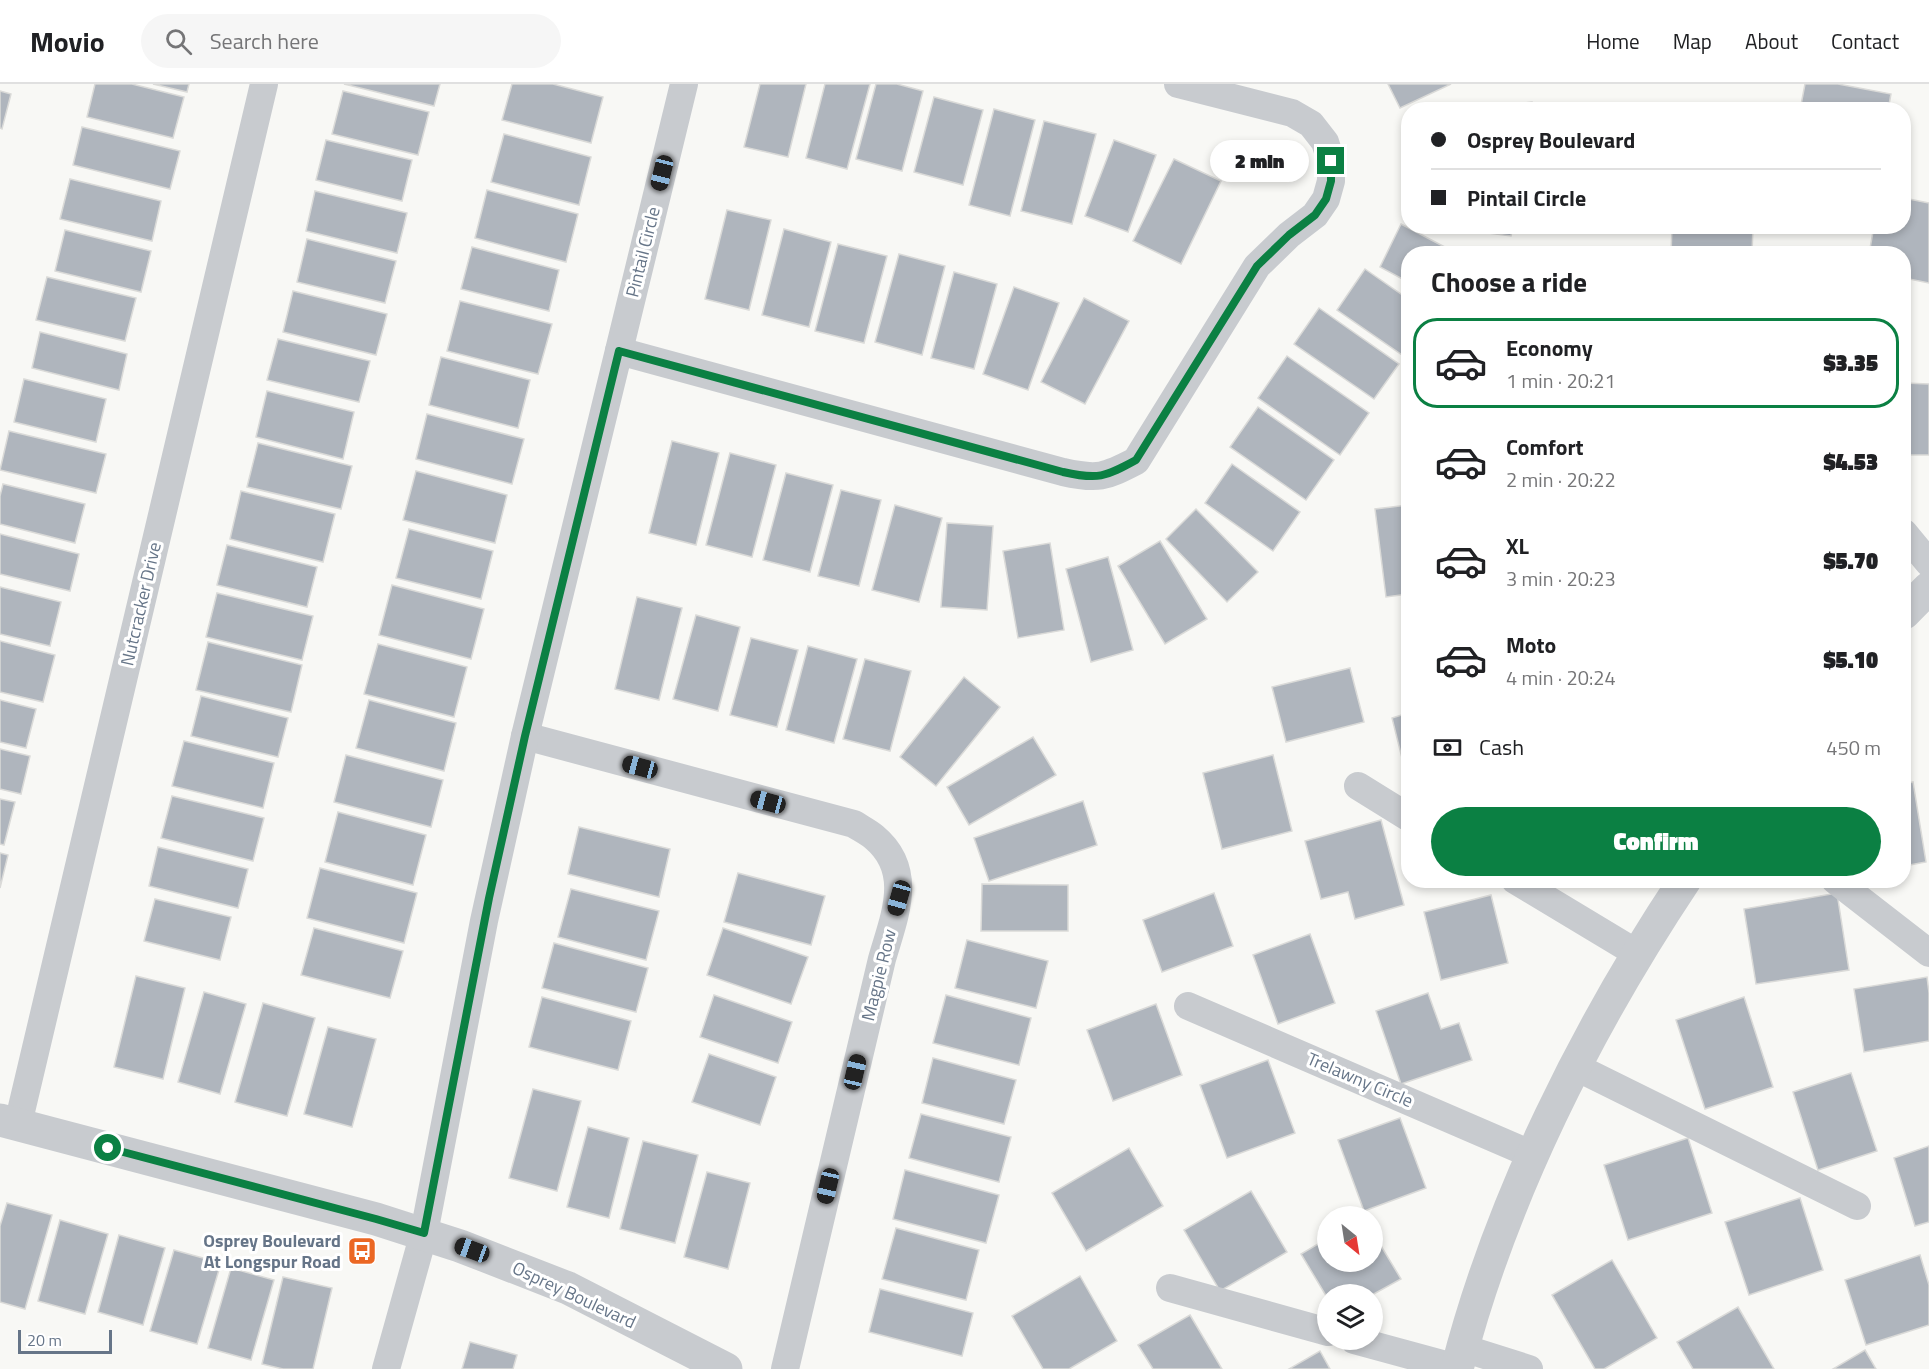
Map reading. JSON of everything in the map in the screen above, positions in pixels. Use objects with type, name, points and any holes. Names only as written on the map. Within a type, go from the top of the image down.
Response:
[{"type":"street","name":"Nutcracker Drive","points":[[9,1122],[264,84]]},
{"type":"street","name":"Pintail Circle","points":[[386,1369],[424,1233],[484,921],[525,736],[684,84]]},
{"type":"street","points":[[619,351],[1063,472],[1088,478],[1109,475],[1136,460],[1257,266],[1289,235],[1315,215],[1326,199],[1331,181],[1331,161],[1325,142],[1311,124],[1292,113],[1178,84]]},
{"type":"street","points":[[1911,541],[1929,563]]},
{"type":"street","points":[[1911,606],[1929,588]]},
{"type":"street","name":"Magpie Row","points":[[525,736],[854,824],[875,837],[890,855],[898,877],[899,898],[882,959],[785,1369]]},
{"type":"street","points":[[1358,786],[1401,813]]},
{"type":"street","points":[[1528,888],[1638,954]]},
{"type":"street","points":[[1459,1362],[1490,1266],[1533,1155],[1576,1067],[1638,954],[1680,888]]},
{"type":"street","points":[[1845,888],[1929,953]]},
{"type":"street","name":"Trelawny Circle","points":[[1188,1006],[1533,1155]]},
{"type":"street","points":[[1576,1067],[1857,1206]]},
{"type":"street","name":"Osprey Boulevard","points":[[9,1122],[424,1233],[568,1288],[726,1369]]},
{"type":"street","points":[[1170,1288],[1317,1329]]},
{"type":"street","points":[[1383,1346],[1459,1362],[1529,1369]]},
{"type":"building","points":[[95,84],[132,84],[184,97],[173,138],[87,117]]},
{"type":"building","points":[[153,84],[189,84],[187,92]]},
{"type":"building","points":[[344,84],[440,84],[434,106]]},
{"type":"building","points":[[512,84],[553,84],[603,97],[591,143],[502,120]]},
{"type":"building","points":[[760,84],[806,84],[788,157],[744,147]]},
{"type":"building","points":[[825,84],[870,84],[847,169],[806,158]]},
{"type":"building","points":[[876,84],[897,84],[923,91],[902,171],[856,159]]},
{"type":"building","points":[[1388,84],[1451,84],[1413,102],[1401,102],[1400,108]]},
{"type":"building","points":[[1805,84],[1838,84],[1891,94],[1890,102],[1802,102]]},
{"type":"building","points":[[0,91],[11,94],[2,129],[0,128]]},
{"type":"building","points":[[343,91],[429,112],[418,155],[332,134]]},
{"type":"building","points":[[934,97],[983,110],[963,185],[914,172]]},
{"type":"building","points":[[994,109],[1035,120],[1010,216],[969,205]]},
{"type":"building","points":[[1044,121],[1096,134],[1072,224],[1021,211]]},
{"type":"building","points":[[82,127],[180,151],[170,189],[73,165]]},
{"type":"building","points":[[504,134],[591,157],[579,205],[491,182]]},
{"type":"building","points":[[326,140],[412,160],[402,201],[316,180]]},
{"type":"building","points":[[1114,140],[1156,155],[1128,232],[1085,216]]},
{"type":"building","points":[[1174,159],[1221,181],[1181,264],[1133,241]]},
{"type":"building","points":[[70,179],[161,201],[152,241],[60,219]]},
{"type":"building","points":[[487,190],[578,214],[566,262],[475,238]]},
{"type":"building","points":[[315,191],[407,213],[397,253],[306,231]]},
{"type":"building","points":[[1911,199],[1929,203],[1929,283],[1911,279],[1911,246],[1870,246],[1873,234],[1911,234]]},
{"type":"building","points":[[727,210],[771,220],[749,310],[705,299]]},
{"type":"building","points":[[1401,224],[1401,234],[1420,234],[1443,246],[1401,246],[1401,278],[1380,267]]},
{"type":"building","points":[[784,229],[831,242],[809,327],[762,315]]},
{"type":"building","points":[[65,230],[151,251],[141,292],[55,271]]},
{"type":"building","points":[[1672,234],[1753,234],[1752,246],[1671,246]]},
{"type":"building","points":[[307,239],[396,261],[385,303],[297,282]]},
{"type":"building","points":[[838,244],[887,256],[864,343],[815,331]]},
{"type":"building","points":[[472,247],[559,270],[549,311],[461,289]]},
{"type":"building","points":[[899,254],[945,266],[922,355],[875,342]]},
{"type":"building","points":[[1365,269],[1401,294],[1401,354],[1337,310]]},
{"type":"building","points":[[954,272],[997,284],[974,369],[931,358]]},
{"type":"building","points":[[47,277],[136,298],[125,341],[36,320]]},
{"type":"building","points":[[1014,287],[1059,303],[1028,390],[983,374]]},
{"type":"building","points":[[293,291],[387,314],[376,355],[283,332]]},
{"type":"building","points":[[1084,298],[1129,321],[1085,404],[1041,382]]},
{"type":"building","points":[[460,301],[552,324],[538,374],[447,351]]},
{"type":"building","points":[[1319,308],[1399,364],[1374,399],[1294,344]]},
{"type":"building","points":[[40,332],[127,354],[119,390],[32,368]]},
{"type":"building","points":[[278,339],[370,361],[359,402],[267,380]]},
{"type":"building","points":[[1287,356],[1369,413],[1340,455],[1258,398]]},
{"type":"building","points":[[441,357],[530,380],[518,428],[429,405]]},
{"type":"building","points":[[24,379],[106,399],[96,442],[14,422]]},
{"type":"building","points":[[1911,383],[1929,384],[1929,455],[1911,455]]},
{"type":"building","points":[[267,391],[354,412],[343,459],[256,437]]},
{"type":"building","points":[[1258,407],[1334,460],[1306,500],[1230,447]]},
{"type":"building","points":[[427,414],[524,439],[512,484],[416,459]]},
{"type":"building","points":[[9,431],[106,454],[96,493],[0,470]]},
{"type":"building","points":[[672,441],[719,453],[696,545],[649,533]]},
{"type":"building","points":[[258,443],[352,466],[341,509],[247,487]]},
{"type":"building","points":[[730,453],[776,465],[752,557],[706,545]]},
{"type":"building","points":[[1232,464],[1300,512],[1273,551],[1205,503]]},
{"type":"building","points":[[416,471],[507,495],[495,543],[403,520]]},
{"type":"building","points":[[786,473],[833,485],[810,572],[763,560]]},
{"type":"building","points":[[3,484],[85,504],[75,543],[0,524],[0,496]]},
{"type":"building","points":[[841,490],[881,500],[859,586],[818,576]]},
{"type":"building","points":[[241,491],[335,514],[323,562],[230,539]]},
{"type":"building","points":[[895,505],[942,518],[919,602],[872,590]]},
{"type":"building","points":[[1401,506],[1401,595],[1386,597],[1375,509]]},
{"type":"building","points":[[1196,509],[1258,572],[1227,602],[1166,539]]},
{"type":"building","points":[[947,523],[993,526],[987,610],[941,607]]},
{"type":"building","points":[[409,529],[493,551],[481,599],[396,578]]},
{"type":"building","points":[[0,534],[79,554],[70,591],[0,574]]},
{"type":"building","points":[[1160,541],[1207,619],[1165,644],[1118,566]]},
{"type":"building","points":[[1050,543],[1064,630],[1018,638],[1003,551]]},
{"type":"building","points":[[227,545],[317,567],[307,607],[217,585]]},
{"type":"building","points":[[1108,557],[1133,650],[1091,662],[1066,569]]},
{"type":"building","points":[[392,585],[484,609],[471,659],[379,635]]},
{"type":"building","points":[[0,587],[61,602],[50,646],[0,634]]},
{"type":"building","points":[[217,593],[313,616],[302,660],[206,637]]},
{"type":"building","points":[[637,597],[682,608],[659,700],[615,689]]},
{"type":"building","points":[[696,615],[740,627],[718,711],[673,699]]},
{"type":"building","points":[[751,638],[798,650],[777,727],[730,715]]},
{"type":"building","points":[[0,641],[55,655],[43,702],[0,692]]},
{"type":"building","points":[[208,642],[302,665],[291,712],[196,690]]},
{"type":"building","points":[[378,644],[467,667],[454,717],[364,694]]},
{"type":"building","points":[[808,646],[857,659],[834,743],[786,730]]},
{"type":"building","points":[[865,659],[911,671],[890,751],[843,739]]},
{"type":"building","points":[[1350,668],[1364,722],[1286,742],[1272,687]]},
{"type":"building","points":[[964,677],[1000,707],[936,786],[900,757]]},
{"type":"building","points":[[201,696],[288,718],[278,757],[191,736]]},
{"type":"building","points":[[0,700],[36,709],[26,748],[0,742]]},
{"type":"building","points":[[369,700],[456,723],[444,771],[356,748]]},
{"type":"building","points":[[1401,715],[1401,754],[1392,718]]},
{"type":"building","points":[[1033,737],[1056,775],[969,825],[947,787]]},
{"type":"building","points":[[184,741],[274,763],[263,808],[172,786]]},
{"type":"building","points":[[0,749],[30,756],[21,794],[0,789]]},
{"type":"building","points":[[346,755],[443,780],[431,827],[334,802]]},
{"type":"building","points":[[1273,755],[1292,831],[1222,849],[1203,773]]},
{"type":"building","points":[[1911,782],[1913,782],[1926,862],[1911,865]]},
{"type":"building","points":[[172,796],[264,818],[253,861],[161,838]]},
{"type":"building","points":[[0,799],[15,802],[4,845],[0,844]]},
{"type":"building","points":[[1083,801],[1097,845],[989,881],[974,838]]},
{"type":"building","points":[[338,812],[426,835],[413,885],[325,862]]},
{"type":"building","points":[[1381,820],[1404,905],[1355,919],[1348,892],[1321,899],[1305,841]]},
{"type":"building","points":[[579,827],[670,849],[659,897],[568,874]]},
{"type":"building","points":[[158,847],[248,869],[238,908],[149,886]]},
{"type":"building","points":[[0,853],[8,855],[0,888]]},
{"type":"building","points":[[320,868],[417,893],[404,943],[307,918]]},
{"type":"building","points":[[738,873],[825,896],[811,945],[724,922]]},
{"type":"building","points":[[982,884],[1068,885],[1068,931],[981,931]]},
{"type":"building","points":[[571,889],[659,911],[646,960],[558,937]]},
{"type":"building","points":[[1214,893],[1233,946],[1162,972],[1143,920]]},
{"type":"building","points":[[1837,893],[1849,970],[1756,984],[1744,909]]},
{"type":"building","points":[[1491,895],[1508,963],[1441,980],[1424,912]]},
{"type":"building","points":[[155,899],[231,917],[220,960],[144,941]]},
{"type":"building","points":[[314,928],[403,951],[390,998],[301,975]]},
{"type":"building","points":[[723,928],[808,957],[791,1004],[707,975]]},
{"type":"building","points":[[1310,934],[1335,1003],[1278,1024],[1253,955]]},
{"type":"building","points":[[967,940],[1048,961],[1036,1008],[955,988]]},
{"type":"building","points":[[554,943],[648,968],[636,1012],[542,988]]},
{"type":"building","points":[[136,976],[185,988],[163,1079],[114,1067]]},
{"type":"building","points":[[1927,977],[1929,1041],[1864,1052],[1854,989]]},
{"type":"building","points":[[204,992],[246,1004],[220,1094],[178,1082]]},
{"type":"building","points":[[1428,993],[1441,1029],[1459,1023],[1472,1060],[1401,1084],[1376,1011]]},
{"type":"building","points":[[714,995],[792,1022],[778,1063],[700,1037]]},
{"type":"building","points":[[946,995],[1031,1018],[1019,1065],[933,1043]]},
{"type":"building","points":[[542,997],[631,1021],[618,1070],[529,1047]]},
{"type":"building","points":[[1744,997],[1773,1087],[1705,1109],[1676,1020]]},
{"type":"building","points":[[263,1003],[315,1018],[287,1116],[235,1102]]},
{"type":"building","points":[[1156,1004],[1182,1075],[1113,1101],[1087,1030]]},
{"type":"building","points":[[328,1027],[376,1039],[352,1127],[304,1114]]},
{"type":"building","points":[[709,1054],[776,1077],[760,1125],[692,1102]]},
{"type":"building","points":[[933,1058],[1016,1080],[1004,1124],[922,1103]]},
{"type":"building","points":[[1268,1060],[1295,1133],[1227,1158],[1200,1085]]},
{"type":"building","points":[[1851,1073],[1877,1151],[1818,1170],[1793,1092]]},
{"type":"building","points":[[533,1089],[581,1101],[557,1191],[509,1178]]},
{"type":"building","points":[[921,1114],[1011,1137],[999,1182],[909,1158]]},
{"type":"building","points":[[1400,1118],[1426,1188],[1377,1206],[1362,1206],[1338,1140]]},
{"type":"building","points":[[588,1127],[629,1138],[609,1218],[567,1207]]},
{"type":"building","points":[[1688,1138],[1712,1213],[1628,1240],[1604,1165]]},
{"type":"building","points":[[643,1141],[698,1155],[675,1243],[620,1229]]},
{"type":"building","points":[[1929,1146],[1929,1222],[1915,1226],[1894,1158]]},
{"type":"building","points":[[1129,1148],[1163,1206],[1086,1251],[1052,1193]]},
{"type":"building","points":[[905,1170],[999,1195],[986,1243],[893,1219]]},
{"type":"building","points":[[707,1172],[750,1183],[728,1269],[684,1257]]},
{"type":"building","points":[[1251,1191],[1287,1252],[1220,1291],[1184,1230]]},
{"type":"building","points":[[1800,1198],[1823,1270],[1749,1295],[1725,1222]]},
{"type":"building","points":[[7,1203],[52,1215],[25,1309],[0,1302],[0,1226]]},
{"type":"building","points":[[60,1220],[108,1234],[85,1314],[38,1301]]},
{"type":"building","points":[[896,1228],[979,1250],[966,1300],[882,1279]]},
{"type":"building","points":[[119,1235],[165,1248],[143,1325],[98,1312]]},
{"type":"building","points":[[1317,1245],[1317,1272],[1383,1272],[1383,1249],[1401,1279],[1383,1289],[1383,1284],[1319,1284],[1301,1254]]},
{"type":"building","points":[[174,1250],[221,1263],[197,1344],[150,1331]]},
{"type":"building","points":[[1920,1255],[1929,1285],[1929,1325],[1866,1345],[1845,1280]]},
{"type":"building","points":[[1612,1260],[1657,1338],[1604,1369],[1595,1369],[1552,1295]]},
{"type":"building","points":[[231,1268],[274,1280],[251,1360],[208,1348]]},
{"type":"building","points":[[1080,1276],[1117,1341],[1069,1369],[1043,1369],[1012,1316]]},
{"type":"building","points":[[283,1277],[332,1288],[313,1369],[283,1369],[262,1364]]},
{"type":"building","points":[[880,1289],[973,1313],[962,1356],[869,1332]]},
{"type":"building","points":[[1738,1307],[1774,1369],[1693,1369],[1677,1342]]},
{"type":"building","points":[[1190,1315],[1222,1369],[1153,1369],[1138,1345]]},
{"type":"building","points":[[470,1342],[517,1355],[513,1369],[462,1369]]},
{"type":"building","points":[[1865,1350],[1876,1369],[1833,1369]]},
{"type":"building","points":[[1320,1351],[1330,1369],[1289,1369]]},
{"type":"place","name":"Osprey Boulevard At Longspur Road","points":[[362,1251]]},
{"type":"route","points":[[108,1148],[424,1233],[489,898],[525,736],[619,351],[1063,472],[1088,478],[1109,475],[1136,460],[1257,266],[1289,235],[1315,215],[1326,199],[1331,181],[1331,161]]}]
